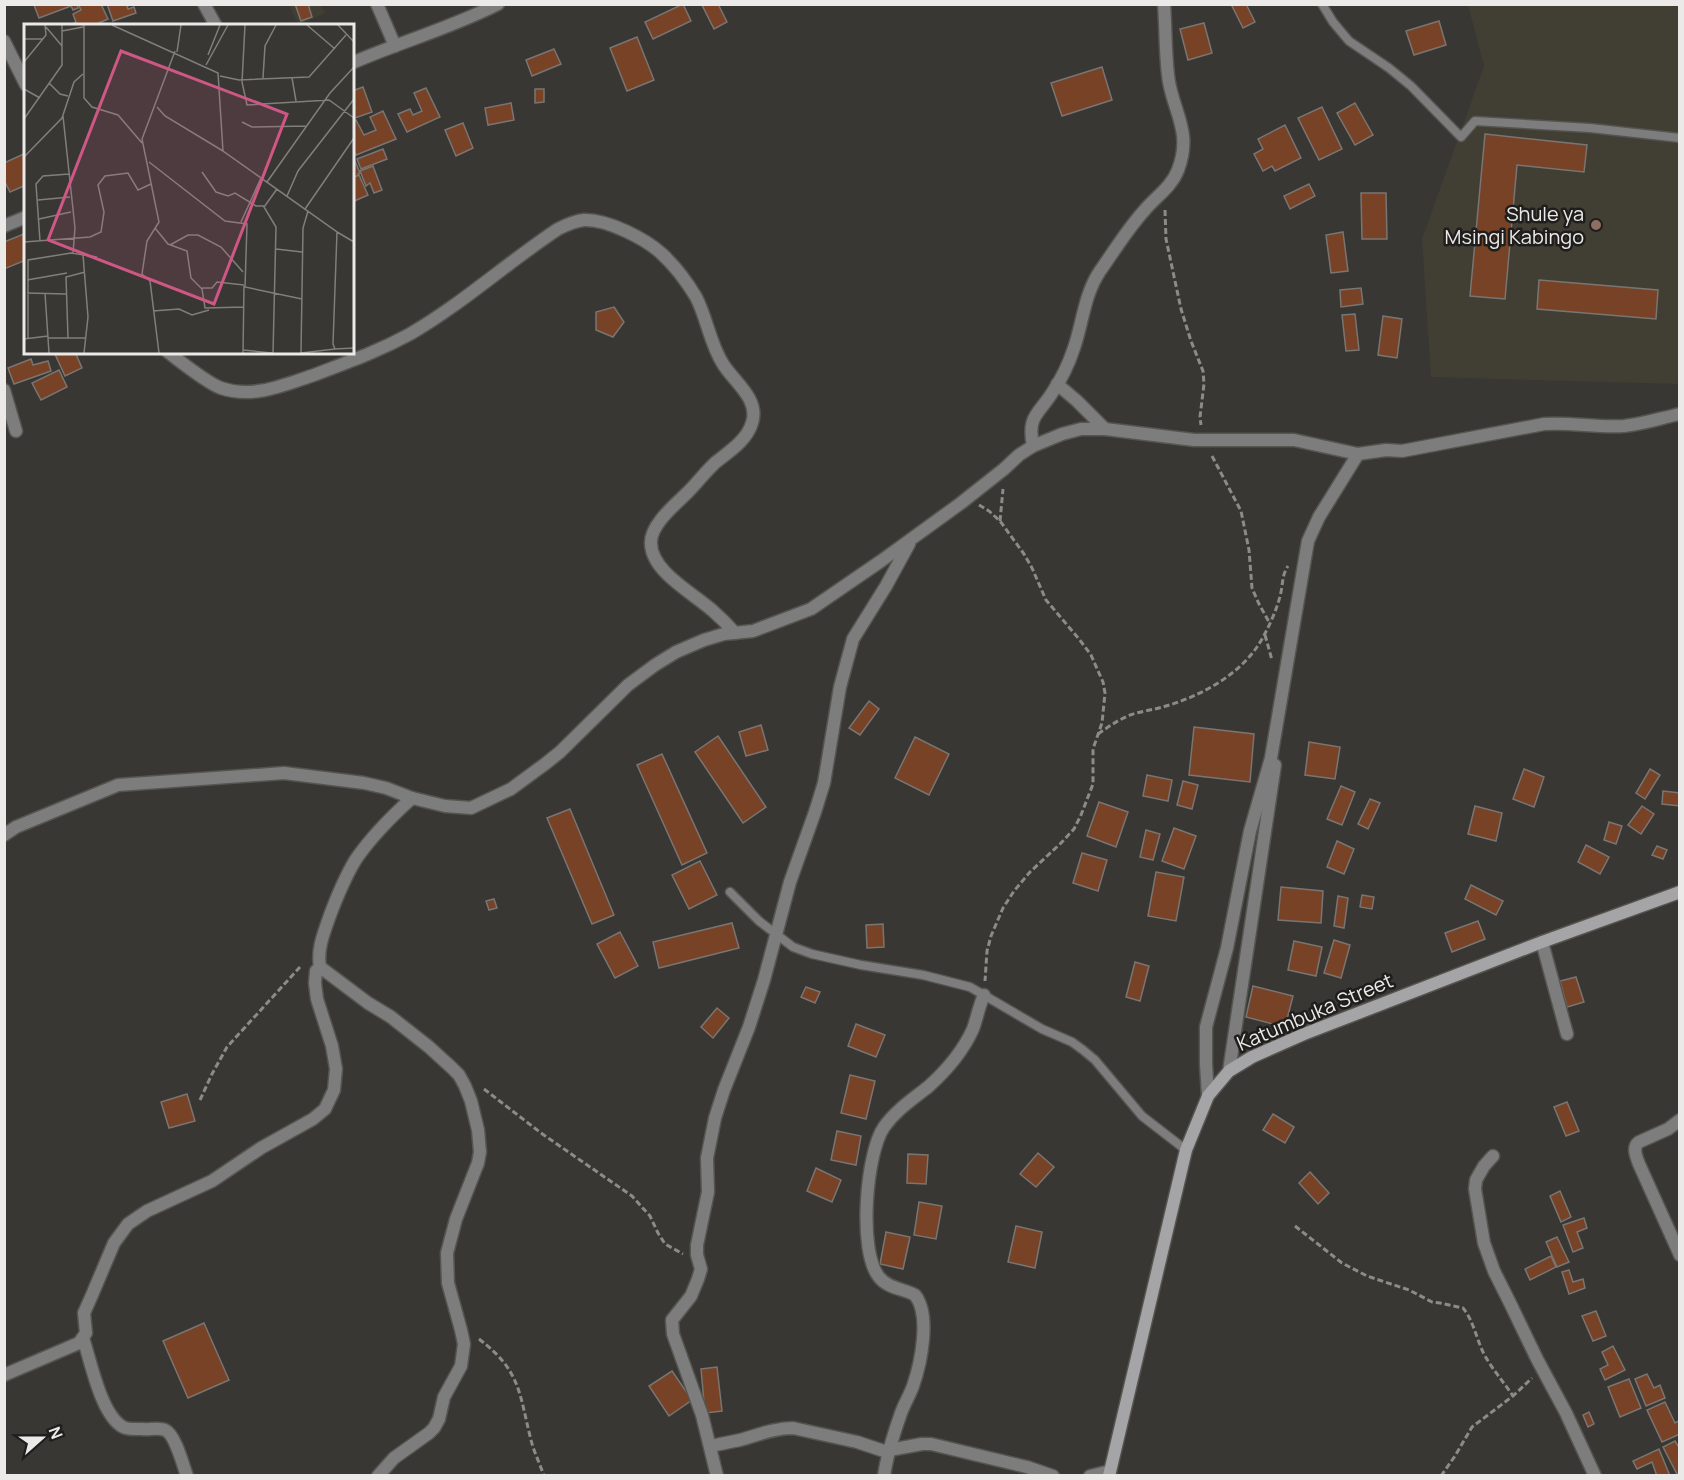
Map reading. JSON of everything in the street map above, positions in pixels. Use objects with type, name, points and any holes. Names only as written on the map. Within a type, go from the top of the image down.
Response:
[{"type":"main road","name":"Katumbuka Street","points":[[1110,1473],[1186,1150],[1208,1096],[1229,1071],[1252,1057],[1304,1034],[1542,942],[1680,892]]},
{"type":"street","points":[[204,4],[215,24]]},
{"type":"street","points":[[377,4],[395,46]]},
{"type":"street","points":[[354,62],[446,28],[498,4]]},
{"type":"street","points":[[1034,446],[1030,430],[1032,423],[1067,367],[1084,306],[1098,274],[1142,212],[1168,186],[1178,169],[1183,136],[1181,120],[1169,82],[1164,4]]},
{"type":"street","points":[[4,41],[24,82]]},
{"type":"street","points":[[4,226],[24,218]]},
{"type":"street","points":[[170,354],[219,388],[242,392],[281,387],[362,358],[410,333],[456,304],[558,229],[585,220],[600,222],[625,231],[662,253],[686,282],[696,297],[723,363],[750,400],[754,411],[750,429],[742,440],[673,506],[651,537],[651,549],[660,566],[712,610],[735,633]]},
{"type":"street","points":[[1057,384],[1105,429]]},
{"type":"street","points":[[4,390],[16,431]]},
{"type":"street","points":[[4,835],[16,827],[118,784],[284,772],[364,783],[445,806],[471,808],[512,789],[560,752],[628,685],[654,665],[675,652],[704,640],[753,631],[811,609],[961,503],[1018,455],[1062,434],[1080,429],[1105,429],[1194,440],[1294,440],[1358,454],[1386,450],[1402,451],[1544,424],[1622,426],[1661,420],[1680,414]]},
{"type":"street","points":[[1229,1071],[1310,544],[1358,454]]},
{"type":"street","points":[[1208,1096],[1206,1027],[1227,948],[1250,831],[1271,758],[1306,550],[1311,532],[1319,517],[1358,454]]},
{"type":"street","points":[[717,1476],[702,1415],[672,1328],[673,1318],[691,1296],[701,1269],[698,1258],[698,1238],[708,1192],[707,1158],[715,1118],[749,1027],[790,882],[824,783],[840,687],[853,639],[912,539]]},
{"type":"street","points":[[378,1476],[394,1458],[429,1433],[437,1424],[444,1397],[461,1366],[464,1344],[448,1283],[447,1253],[456,1219],[478,1163],[480,1152],[478,1130],[471,1101],[459,1075],[429,1047],[391,1017],[320,968],[318,956],[340,892],[356,860],[388,819],[412,798]]},
{"type":"street","points":[[1542,942],[1567,1034]]},
{"type":"street","points":[[4,1375],[79,1343],[86,1334],[84,1313],[114,1243],[128,1224],[147,1211],[212,1181],[325,1109],[334,1090],[336,1069],[332,1046],[317,999],[316,970],[320,968]]},
{"type":"street","points":[[884,1476],[902,1410],[918,1371],[923,1344],[922,1310],[919,1299],[915,1295],[881,1280],[873,1267],[869,1251],[867,1221],[871,1158],[884,1126],[903,1106],[935,1080],[960,1052],[972,1031],[984,995]]},
{"type":"street","points":[[1680,1120],[1668,1129],[1636,1144],[1635,1149],[1639,1164],[1680,1255]]},
{"type":"street","points":[[1493,1156],[1476,1180],[1475,1190],[1484,1243],[1494,1271],[1596,1476]]},
{"type":"street","points":[[83,1338],[99,1390],[110,1415],[129,1429],[168,1431],[187,1476]]},
{"type":"street","points":[[711,1446],[740,1440],[762,1432],[793,1428],[864,1444],[882,1451],[931,1444],[1027,1467],[1053,1476]]},
{"type":"street","points":[[1090,1476],[1110,1473]]},
{"type":"lane","points":[[1322,4],[1349,41],[1411,86],[1461,137],[1475,121],[1590,128],[1680,138]]},
{"type":"lane","points":[[730,892],[776,936],[793,947],[812,954],[923,975],[970,987],[1083,1050],[1142,1116],[1186,1150]]},
{"type":"path","points":[[1168,186],[1165,202],[1167,239],[1181,309],[1203,370],[1204,384],[1200,417],[1205,441],[1241,511],[1249,550],[1252,588],[1269,622]]},
{"type":"path","points":[[1000,521],[1003,506],[1004,469]]},
{"type":"path","points":[[961,503],[969,501],[981,506],[1000,521],[1032,568],[1046,600],[1079,639],[1098,670],[1105,693],[1102,723],[1093,749],[1093,784],[1081,815],[1074,829],[1030,872],[1003,908],[987,951],[984,995]]},
{"type":"path","points":[[1098,734],[1131,715],[1193,696],[1230,675],[1259,644],[1278,604],[1284,571],[1292,561]]},
{"type":"path","points":[[200,1101],[227,1047],[285,986],[321,943]]},
{"type":"path","points":[[459,1075],[474,1081],[541,1133],[622,1187],[644,1208],[665,1244],[687,1256],[698,1258]]},
{"type":"path","points":[[1294,1226],[1342,1263],[1366,1276],[1409,1290],[1432,1302],[1463,1308],[1491,1366],[1513,1396]]},
{"type":"path","points":[[461,1330],[472,1334],[493,1349],[511,1371],[519,1388],[531,1441],[544,1476]]},
{"type":"path","points":[[1441,1476],[1472,1427],[1543,1370]]},
{"type":"shaded area","points":[[289,5],[321,5],[325,13],[298,24]]},
{"type":"shaded area","points":[[1468,5],[1679,5],[1679,384],[1431,377],[1422,239],[1484,66]]},
{"type":"building","points":[[77,4],[78,8],[73,10],[71,6],[39,18],[34,5]]},
{"type":"building","points":[[78,4],[101,4],[108,19],[97,24],[72,24],[76,22],[73,14],[81,10]]},
{"type":"building","points":[[107,4],[130,4],[128,9],[134,7],[136,13],[113,21]]},
{"type":"building","points":[[295,4],[308,4],[312,17],[301,21]]},
{"type":"building","points":[[683,4],[691,21],[653,39],[645,22]]},
{"type":"building","points":[[718,4],[727,22],[714,29],[702,5]]},
{"type":"building","points":[[1231,4],[1246,4],[1255,22],[1243,28]]},
{"type":"building","points":[[1439,21],[1446,45],[1414,55],[1406,31]]},
{"type":"building","points":[[1204,23],[1212,53],[1188,60],[1180,29]]},
{"type":"building","points":[[637,37],[654,80],[627,91],[610,48]]},
{"type":"building","points":[[554,49],[561,64],[532,76],[526,60]]},
{"type":"building","points":[[1102,67],[1112,100],[1062,116],[1051,83]]},
{"type":"building","points":[[363,87],[372,112],[354,118],[354,90]]},
{"type":"building","points":[[426,88],[440,117],[407,132],[398,114],[410,109],[413,115],[422,111],[414,93]]},
{"type":"building","points":[[535,89],[544,89],[544,102],[535,103]]},
{"type":"building","points":[[511,103],[514,120],[488,125],[485,108]]},
{"type":"building","points":[[1355,103],[1373,135],[1355,145],[1337,113]]},
{"type":"building","points":[[1322,107],[1342,149],[1319,160],[1298,118]]},
{"type":"building","points":[[383,111],[396,139],[356,155],[354,120],[356,120],[364,135],[376,130],[370,117]]},
{"type":"building","points":[[463,123],[473,148],[456,156],[445,130]]},
{"type":"building","points":[[1285,125],[1301,158],[1275,171],[1272,166],[1263,171],[1254,154],[1263,149],[1258,139]]},
{"type":"building","points":[[1485,134],[1587,145],[1584,172],[1517,165],[1505,299],[1470,296]]},
{"type":"building","points":[[383,149],[387,159],[361,169],[357,159]]},
{"type":"building","points":[[24,154],[24,186],[10,192],[4,180],[4,163]]},
{"type":"building","points":[[354,159],[360,173],[355,177],[354,175]]},
{"type":"building","points":[[373,166],[382,190],[374,193],[370,183],[366,186],[360,171]]},
{"type":"building","points":[[359,175],[368,195],[354,201],[354,177]]},
{"type":"building","points":[[1309,184],[1315,196],[1290,209],[1284,196]]},
{"type":"building","points":[[1361,193],[1386,193],[1387,239],[1362,239]]},
{"type":"building","points":[[1343,232],[1348,271],[1331,273],[1326,235]]},
{"type":"building","points":[[24,234],[24,261],[4,269],[4,242]]},
{"type":"building","points":[[1539,280],[1658,290],[1656,319],[1537,309]]},
{"type":"building","points":[[1361,288],[1363,304],[1341,307],[1340,290]]},
{"type":"building","points":[[614,307],[624,322],[613,337],[596,330],[596,312]]},
{"type":"building","points":[[1355,314],[1359,350],[1346,351],[1342,315]]},
{"type":"building","points":[[1383,316],[1402,319],[1397,358],[1378,355]]},
{"type":"building","points":[[55,354],[76,354],[82,368],[65,376]]},
{"type":"building","points":[[31,359],[33,365],[48,361],[51,371],[14,384],[8,368]]},
{"type":"building","points":[[59,370],[67,387],[41,400],[32,383]]},
{"type":"building","points":[[869,701],[879,709],[860,735],[849,728]]},
{"type":"building","points":[[761,725],[768,750],[746,756],[739,732]]},
{"type":"building","points":[[1194,727],[1254,734],[1250,782],[1189,775]]},
{"type":"building","points":[[718,736],[766,807],[743,823],[695,752]]},
{"type":"building","points":[[915,737],[949,754],[929,795],[895,778]]},
{"type":"building","points":[[1309,742],[1340,747],[1335,779],[1305,775]]},
{"type":"building","points":[[662,754],[707,853],[682,865],[637,765]]},
{"type":"building","points":[[1524,769],[1544,777],[1534,807],[1513,799]]},
{"type":"building","points":[[1650,769],[1660,775],[1645,799],[1636,793]]},
{"type":"building","points":[[1147,775],[1172,780],[1168,801],[1143,796]]},
{"type":"building","points":[[1183,781],[1198,785],[1192,809],[1177,805]]},
{"type":"building","points":[[1341,786],[1355,792],[1342,825],[1327,819]]},
{"type":"building","points":[[1663,791],[1680,793],[1680,806],[1662,804]]},
{"type":"building","points":[[1370,799],[1380,803],[1368,829],[1358,824]]},
{"type":"building","points":[[1099,802],[1128,812],[1116,847],[1087,836]]},
{"type":"building","points":[[1475,806],[1502,813],[1496,841],[1468,834]]},
{"type":"building","points":[[1642,806],[1654,814],[1641,834],[1628,825]]},
{"type":"building","points":[[570,809],[614,915],[592,924],[547,818]]},
{"type":"building","points":[[1609,822],[1622,826],[1616,844],[1604,840]]},
{"type":"building","points":[[1174,828],[1196,836],[1184,869],[1162,861]]},
{"type":"building","points":[[1146,830],[1160,834],[1153,860],[1140,857]]},
{"type":"building","points":[[1337,841],[1354,849],[1344,874],[1327,867]]},
{"type":"building","points":[[1586,845],[1609,857],[1600,874],[1578,862]]},
{"type":"building","points":[[1657,846],[1667,850],[1663,859],[1652,855]]},
{"type":"building","points":[[1082,853],[1107,860],[1098,891],[1073,883]]},
{"type":"building","points":[[700,861],[717,895],[689,909],[672,875]]},
{"type":"building","points":[[1156,872],[1184,877],[1176,921],[1148,916]]},
{"type":"building","points":[[1471,885],[1503,901],[1496,915],[1465,899]]},
{"type":"building","points":[[1281,887],[1323,891],[1321,923],[1278,920]]},
{"type":"building","points":[[1362,895],[1374,897],[1372,909],[1360,907]]},
{"type":"building","points":[[1338,896],[1348,898],[1344,928],[1334,926]]},
{"type":"building","points":[[494,899],[497,908],[489,910],[486,901]]},
{"type":"building","points":[[1478,921],[1485,939],[1452,952],[1445,933]]},
{"type":"building","points":[[732,923],[739,948],[659,968],[653,942]]},
{"type":"building","points":[[883,924],[884,947],[867,948],[866,925]]},
{"type":"building","points":[[620,932],[638,966],[615,978],[597,944]]},
{"type":"building","points":[[1334,940],[1350,945],[1341,978],[1324,973]]},
{"type":"building","points":[[1294,941],[1322,947],[1316,976],[1288,970]]},
{"type":"building","points":[[1135,962],[1149,966],[1140,1001],[1126,997]]},
{"type":"building","points":[[1576,977],[1584,1002],[1567,1007],[1560,981]]},
{"type":"building","points":[[1253,986],[1293,996],[1285,1027],[1246,1017]]},
{"type":"building","points":[[806,987],[820,992],[815,1003],[801,997]]},
{"type":"building","points":[[717,1008],[729,1018],[713,1038],[701,1027]]},
{"type":"building","points":[[856,1024],[885,1035],[876,1057],[848,1046]]},
{"type":"building","points":[[850,1075],[875,1081],[866,1119],[841,1113]]},
{"type":"building","points":[[187,1094],[195,1121],[169,1128],[161,1102]]},
{"type":"building","points":[[1567,1102],[1579,1131],[1566,1136],[1554,1107]]},
{"type":"building","points":[[1273,1114],[1294,1127],[1285,1143],[1263,1130]]},
{"type":"building","points":[[837,1131],[861,1136],[856,1165],[831,1160]]},
{"type":"building","points":[[1038,1153],[1054,1167],[1036,1187],[1020,1174]]},
{"type":"building","points":[[908,1154],[928,1155],[926,1184],[907,1183]]},
{"type":"building","points":[[816,1168],[841,1180],[832,1202],[807,1191]]},
{"type":"building","points":[[1310,1172],[1329,1193],[1318,1204],[1299,1183]]},
{"type":"building","points":[[1560,1191],[1571,1217],[1561,1222],[1550,1196]]},
{"type":"building","points":[[919,1202],[942,1206],[936,1239],[914,1235]]},
{"type":"building","points":[[1584,1218],[1587,1228],[1577,1232],[1583,1248],[1573,1252],[1563,1225]]},
{"type":"building","points":[[1016,1226],[1042,1232],[1035,1268],[1008,1262]]},
{"type":"building","points":[[886,1232],[910,1237],[903,1269],[880,1264]]},
{"type":"building","points":[[1557,1237],[1569,1262],[1557,1267],[1546,1242]]},
{"type":"building","points":[[1551,1256],[1556,1267],[1530,1280],[1525,1269]]},
{"type":"building","points":[[1569,1270],[1573,1282],[1583,1279],[1585,1288],[1569,1294],[1562,1272]]},
{"type":"building","points":[[1596,1311],[1606,1336],[1593,1341],[1582,1316]]},
{"type":"building","points":[[204,1323],[229,1380],[188,1398],[163,1341]]},
{"type":"building","points":[[1613,1346],[1625,1370],[1605,1380],[1600,1369],[1608,1365],[1602,1352]]},
{"type":"building","points":[[717,1367],[722,1411],[705,1413],[701,1369]]},
{"type":"building","points":[[672,1371],[692,1400],[669,1416],[649,1386]]},
{"type":"building","points":[[1647,1374],[1654,1388],[1660,1385],[1665,1398],[1646,1406],[1635,1379]]},
{"type":"building","points":[[1629,1379],[1641,1408],[1620,1417],[1608,1387]]},
{"type":"building","points":[[1665,1402],[1675,1423],[1680,1420],[1680,1434],[1662,1442],[1647,1410]]},
{"type":"building","points":[[1589,1412],[1594,1424],[1588,1427],[1583,1415]]},
{"type":"building","points":[[1675,1441],[1680,1449],[1680,1476],[1663,1447]]},
{"type":"building","points":[[1659,1449],[1670,1476],[1657,1476],[1652,1462],[1637,1469],[1633,1461]]},
{"type":"place","name":"Shule ya Msingi Kabingo","points":[[1596,225]]}]
